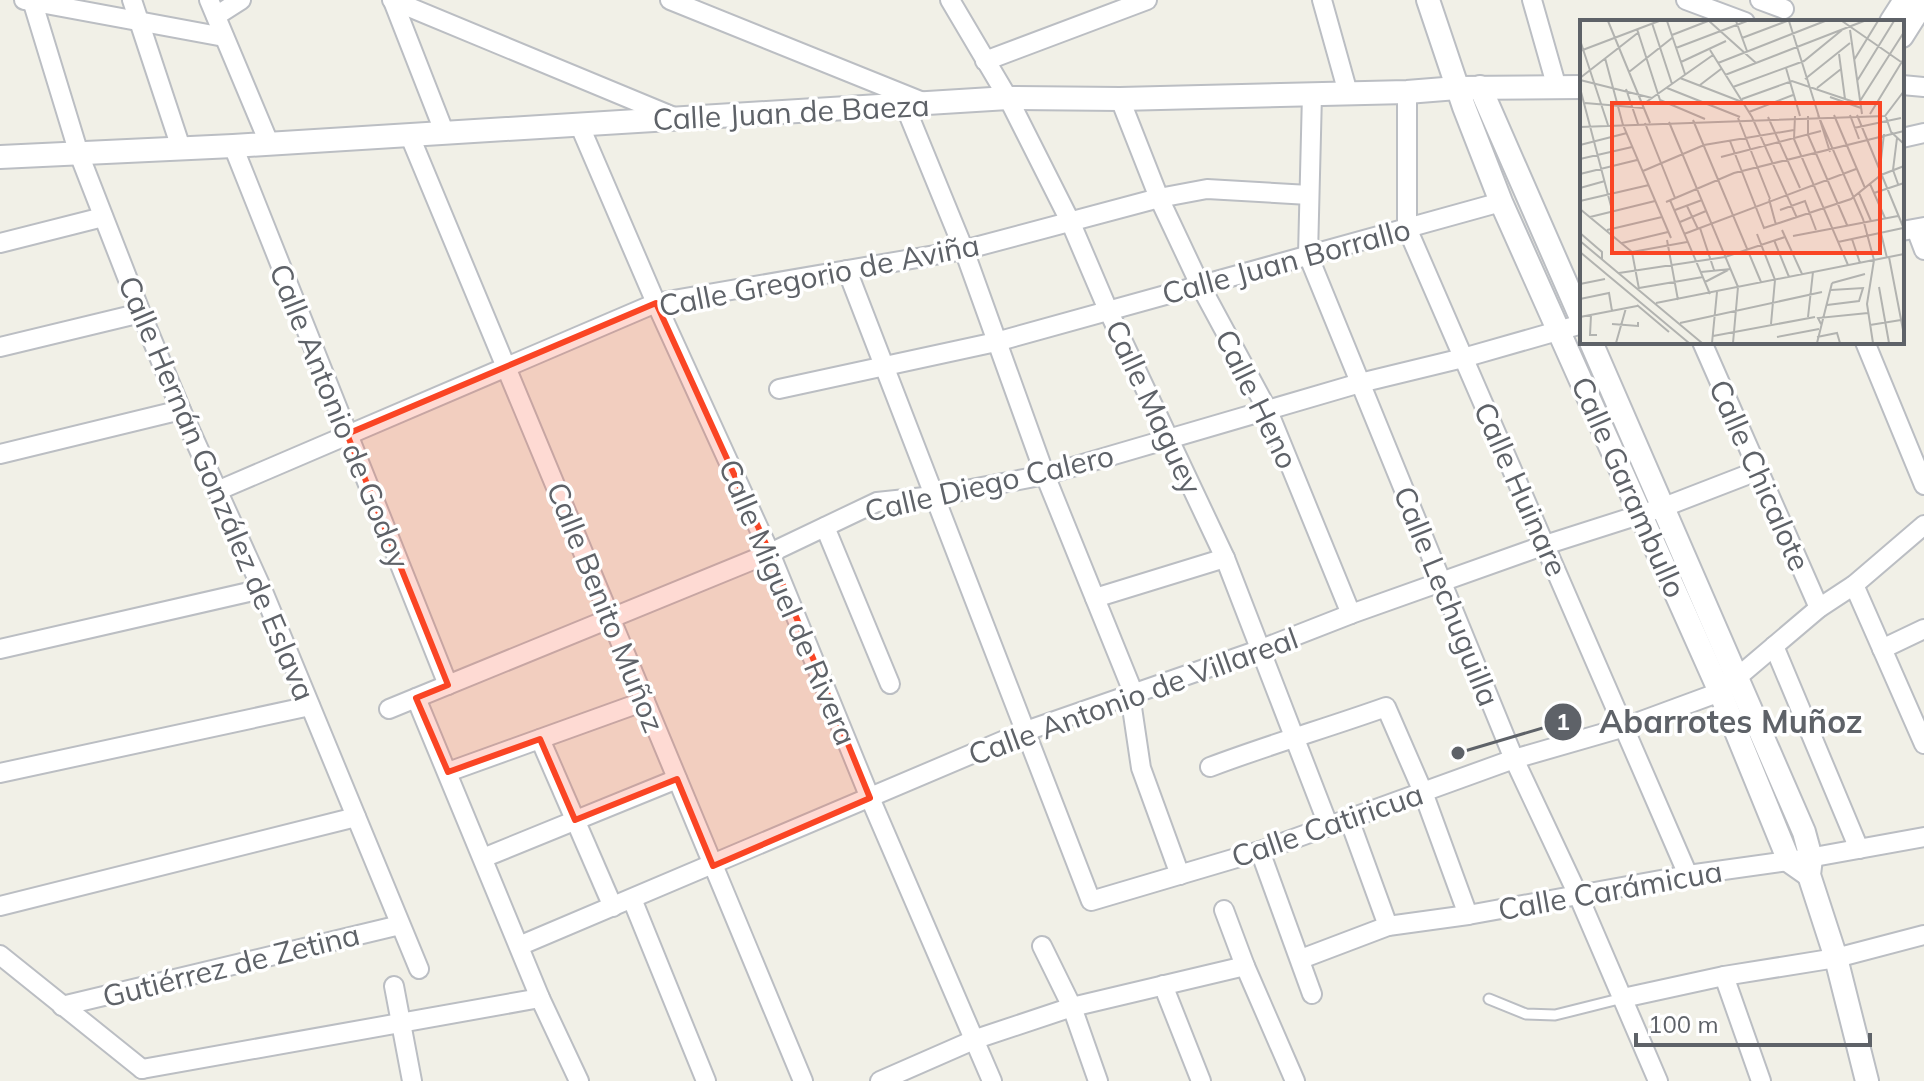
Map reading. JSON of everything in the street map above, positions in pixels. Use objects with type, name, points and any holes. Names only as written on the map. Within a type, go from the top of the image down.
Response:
[{"type":"street","points":[[132,0],[181,148]]},
{"type":"street","points":[[241,0],[212,8],[269,143]]},
{"type":"street","points":[[392,0],[676,118]]},
{"type":"street","points":[[392,0],[445,134]]},
{"type":"street","points":[[670,0],[915,105],[996,342],[1131,693],[1141,768],[1180,875]]},
{"type":"street","name":"Calle Maguey","points":[[950,0],[1008,98],[1070,221],[1108,310],[1225,558],[1329,827]]},
{"type":"street","points":[[985,61],[1147,0]]},
{"type":"street","points":[[1322,0],[1348,93]]},
{"type":"street","name":"Calle Garambullo","points":[[1428,0],[1580,318]]},
{"type":"street","points":[[1532,0],[1557,88]]},
{"type":"street","points":[[1686,0],[1740,20]]},
{"type":"street","points":[[1760,0],[1784,10]]},
{"type":"street","points":[[1892,20],[1905,0]]},
{"type":"street","points":[[29,1],[224,37]]},
{"type":"street","name":"Calle Hernán González de Eslava","points":[[29,1],[79,154],[141,313],[262,589],[419,969]]},
{"type":"street","points":[[1904,33],[1924,1]]},
{"type":"street","points":[[1904,85],[1924,87]]},
{"type":"street","name":"Calle Juan de Baeza","points":[[0,157],[445,134],[1008,98],[1120,99],[1407,92],[1469,87],[1580,87]]},
{"type":"street","name":"Calle Garambullo","points":[[1469,87],[1501,202],[1642,514],[1728,686]]},
{"type":"street","name":"Calle Huinare","points":[[1407,92],[1407,228],[1688,875]]},
{"type":"street","name":"Calle Lechuguilla","points":[[1312,94],[1308,255],[1514,759],[1578,895],[1658,1081]]},
{"type":"street","name":"Calle Heno","points":[[1120,99],[1159,198],[1200,285],[1268,411],[1351,614]]},
{"type":"street","name":"Calle Miguel de Rivera","points":[[579,124],[656,303],[770,553],[870,798],[992,1081]]},
{"type":"street","points":[[1904,138],[1924,133]]},
{"type":"street","name":"Calle Benito Muñoz","points":[[409,134],[803,1081]]},
{"type":"street","name":"Calle Antonio de Godoy","points":[[233,146],[448,685]]},
{"type":"street","name":"Calle Gregorio de Aviña","points":[[217,491],[656,303],[964,250],[1159,198],[1207,189],[1309,195]]},
{"type":"street","name":"Calle Juan Borrallo","points":[[779,389],[996,342],[1501,202]]},
{"type":"street","points":[[0,243],[103,217]]},
{"type":"street","points":[[1914,229],[1924,250]]},
{"type":"street","points":[[847,270],[1026,731]]},
{"type":"street","points":[[0,347],[141,313]]},
{"type":"street","name":"Calle Diego Calero","points":[[389,709],[770,553],[877,502],[934,496],[1045,475],[1360,383],[1560,332],[1580,323]]},
{"type":"street","name":"Calle Garambullo","points":[[1592,344],[1664,507],[1728,686],[1803,865],[1836,958],[1867,1081]]},
{"type":"street","name":"Calle Chicalote","points":[[1703,344],[1819,608]]},
{"type":"street","points":[[1866,344],[1924,485]]},
{"type":"street","points":[[0,454],[181,410]]},
{"type":"street","name":"Calle Antonio de Villareal","points":[[519,946],[1026,731],[1545,545],[1664,507],[1757,471]]},
{"type":"street","name":"Calle Catiricua","points":[[1026,731],[1091,901],[1260,851],[1514,759],[1625,727],[1728,686],[1819,608],[1854,585],[1924,525]]},
{"type":"street","points":[[825,527],[890,684]]},
{"type":"street","points":[[1095,598],[1225,558]]},
{"type":"street","points":[[1854,585],[1924,744]]},
{"type":"street","points":[[0,649],[262,589]]},
{"type":"street","points":[[1882,649],[1924,629]]},
{"type":"street","points":[[1774,646],[1859,849]]},
{"type":"street","points":[[416,698],[540,998],[579,1081]]},
{"type":"street","points":[[448,772],[645,701]]},
{"type":"street","points":[[0,772],[310,706]]},
{"type":"street","points":[[1210,767],[1386,707],[1423,792],[1468,915]]},
{"type":"street","points":[[540,739],[613,907]]},
{"type":"street","points":[[483,858],[677,779]]},
{"type":"street","points":[[0,906],[356,817]]},
{"type":"street","points":[[1349,819],[1388,926]]},
{"type":"street","name":"Calle Carámicua","points":[[1301,959],[1388,926],[1468,915],[1688,875],[1803,865],[1859,849],[1924,837]]},
{"type":"street","points":[[1260,851],[1312,994]]},
{"type":"street","points":[[632,899],[706,1081]]},
{"type":"street","points":[[1224,910],[1295,1081]]},
{"type":"street","name":"Gutiérrez de Zetina","points":[[62,1006],[400,925]]},
{"type":"street","points":[[1623,998],[1724,976],[1836,958],[1924,935]]},
{"type":"street","points":[[1042,946],[1072,1007],[1098,1081]]},
{"type":"street","points":[[0,955],[143,1075],[400,1021],[540,998]]},
{"type":"street","points":[[880,1081],[976,1039],[1072,1007],[1245,966]]},
{"type":"street","points":[[1724,976],[1761,1081]]},
{"type":"street","points":[[1163,985],[1201,1081]]},
{"type":"street","points":[[394,986],[412,1081]]},
{"type":"lane","points":[[1489,999],[1526,1014],[1555,1015],[1623,998]]},
{"type":"highlighted area","points":[[656,303],[770,553],[870,798],[713,866],[677,779],[575,820],[540,739],[448,772],[416,698],[448,685],[347,434]]},
{"type":"place","name":"Abarrotes Muñoz","points":[[1458,753]]}]
